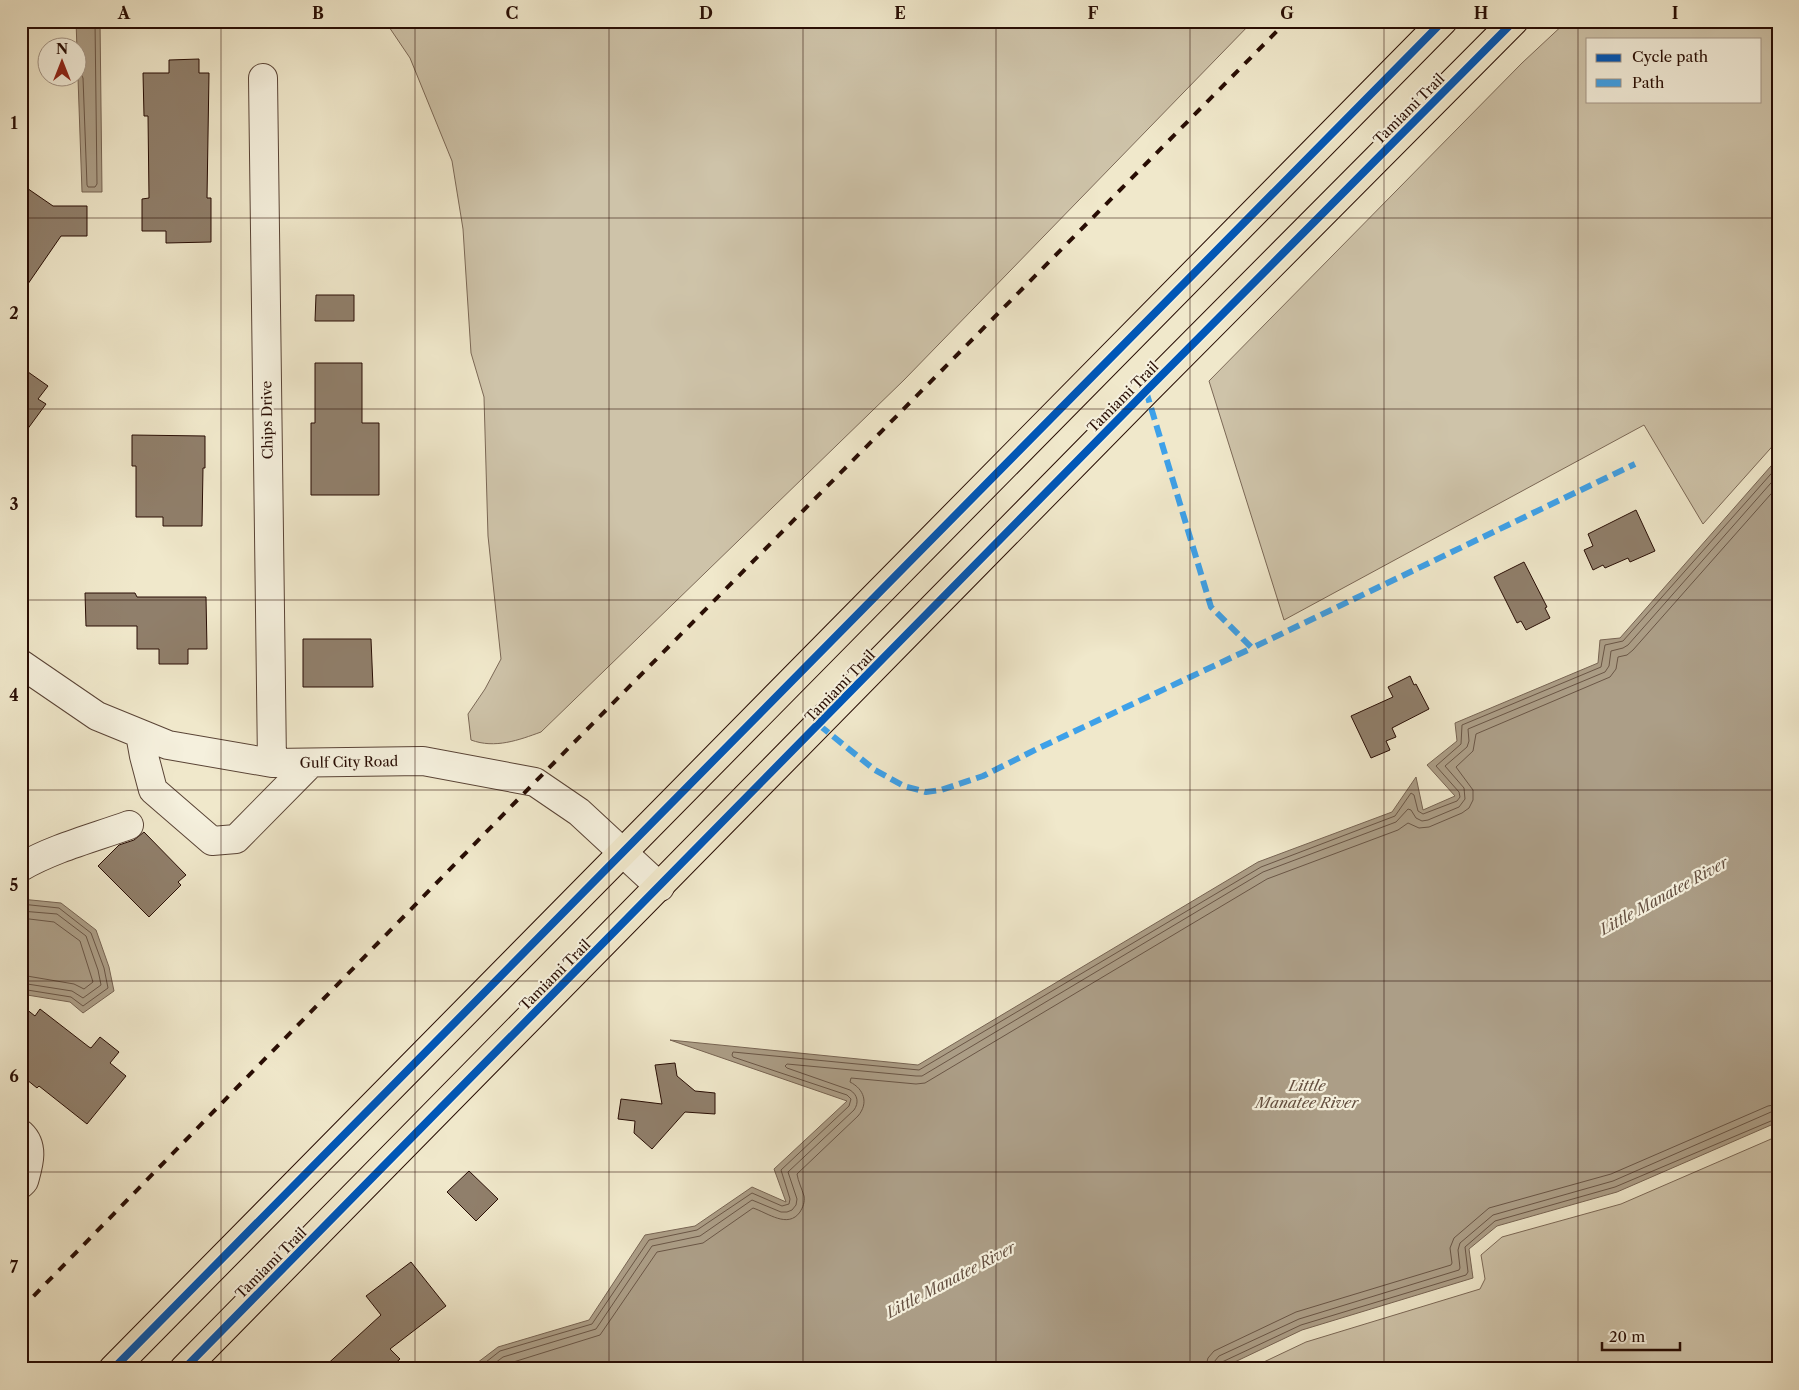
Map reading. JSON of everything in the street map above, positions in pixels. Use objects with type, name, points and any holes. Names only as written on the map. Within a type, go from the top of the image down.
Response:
[{"type":"main road","points":[[114,1369],[1443,21]]},
{"type":"main road","name":"Tamiami Trail","points":[[184,1369],[660,887],[1502,25]]},
{"type":"street","name":"Chips Drive","points":[[263,78],[272,763]]},
{"type":"street","name":"Gulf City Road","points":[[21,664],[97,716],[168,745],[272,763],[423,762],[535,782],[579,812],[660,887]]},
{"type":"street","points":[[140,734],[153,790],[212,841],[236,839],[311,763]]},
{"type":"street","points":[[21,867],[77,843],[129,825]]},
{"type":"street","points":[[21,1134],[24,1136],[30,1155],[24,1181],[21,1184]]},
{"type":"shaded area","points":[[385,21],[1253,21],[904,380],[541,732],[516,740],[489,744],[471,740],[468,714],[485,689],[501,659],[488,536],[484,397],[471,353],[463,229],[452,161],[410,58]]},
{"type":"shaded area","points":[[1567,21],[1778,21],[1778,440],[1703,524],[1644,425],[1284,620],[1209,381],[1522,63]]},
{"type":"shaded area","points":[[1778,1136],[1778,1369],[1249,1369],[1306,1342],[1480,1289],[1485,1279],[1481,1255],[1502,1237],[1621,1204]]},
{"type":"water","points":[[76,21],[100,21],[102,192],[82,192],[78,88],[88,88],[88,38],[77,38]]},
{"type":"water","name":"Little Manatee River","points":[[1778,458],[1778,1122],[1617,1192],[1497,1226],[1469,1249],[1473,1278],[1302,1330],[1220,1369],[469,1369],[498,1347],[589,1320],[645,1235],[695,1226],[752,1187],[786,1202],[774,1169],[847,1101],[670,1040],[918,1065],[1258,862],[1392,812],[1416,777],[1423,810],[1455,796],[1427,765],[1457,741],[1455,723],[1598,663],[1600,640],[1620,638]]},
{"type":"water","points":[[21,899],[61,903],[96,930],[109,967],[114,991],[83,1013],[70,1002],[21,994]]},
{"type":"building","points":[[199,59],[199,73],[209,73],[207,198],[211,198],[211,242],[166,243],[166,231],[142,231],[142,199],[149,198],[148,116],[144,116],[143,73],[169,73],[169,60]]},
{"type":"building","points":[[21,184],[53,206],[87,206],[87,236],[61,236],[21,294]]},
{"type":"building","points":[[316,295],[354,295],[354,321],[315,321]]},
{"type":"building","points":[[315,363],[362,363],[362,423],[379,423],[379,495],[311,495],[311,423],[315,423]]},
{"type":"building","points":[[21,367],[48,386],[38,399],[46,404],[21,438]]},
{"type":"building","points":[[132,435],[205,436],[202,526],[163,526],[163,517],[136,517],[136,466],[132,466]]},
{"type":"building","points":[[1636,510],[1655,551],[1630,562],[1628,558],[1605,568],[1603,565],[1593,570],[1584,550],[1593,546],[1588,534]]},
{"type":"building","points":[[1524,562],[1547,607],[1545,608],[1550,618],[1526,630],[1521,621],[1517,623],[1494,577]]},
{"type":"building","points":[[85,593],[135,593],[137,597],[206,597],[207,649],[188,649],[188,664],[159,664],[159,649],[137,649],[137,626],[86,626]]},
{"type":"building","points":[[303,639],[371,639],[373,687],[303,687]]},
{"type":"building","points":[[1410,676],[1429,709],[1392,728],[1396,737],[1386,741],[1390,750],[1371,758],[1351,716],[1393,697],[1388,687]]},
{"type":"building","points":[[144,832],[186,875],[178,882],[181,885],[149,917],[98,866],[119,845],[134,840]]},
{"type":"building","points":[[21,1005],[35,1016],[40,1009],[91,1048],[100,1037],[119,1052],[110,1063],[126,1076],[87,1124],[39,1086],[37,1088],[21,1075]]},
{"type":"building","points":[[675,1063],[677,1076],[695,1091],[715,1093],[715,1114],[685,1112],[652,1149],[634,1133],[635,1121],[618,1119],[621,1099],[662,1104],[655,1065]]},
{"type":"building","points":[[469,1171],[498,1199],[476,1221],[447,1192]]},
{"type":"building","points":[[411,1262],[446,1306],[390,1349],[400,1359],[389,1369],[322,1369],[381,1315],[366,1296]]},
{"type":"railway","points":[[21,1309],[535,782],[1287,21]]},
{"type":"marked path","points":[[1146,391],[1211,607],[1252,648],[1635,464]]},
{"type":"marked path","points":[[819,725],[875,770],[904,786],[926,792],[941,790],[983,776],[1252,648]]},
{"type":"cycle path","points":[[113,1369],[1443,21]]},
{"type":"cycle path","points":[[184,1369],[1146,391],[1514,21]]}]
